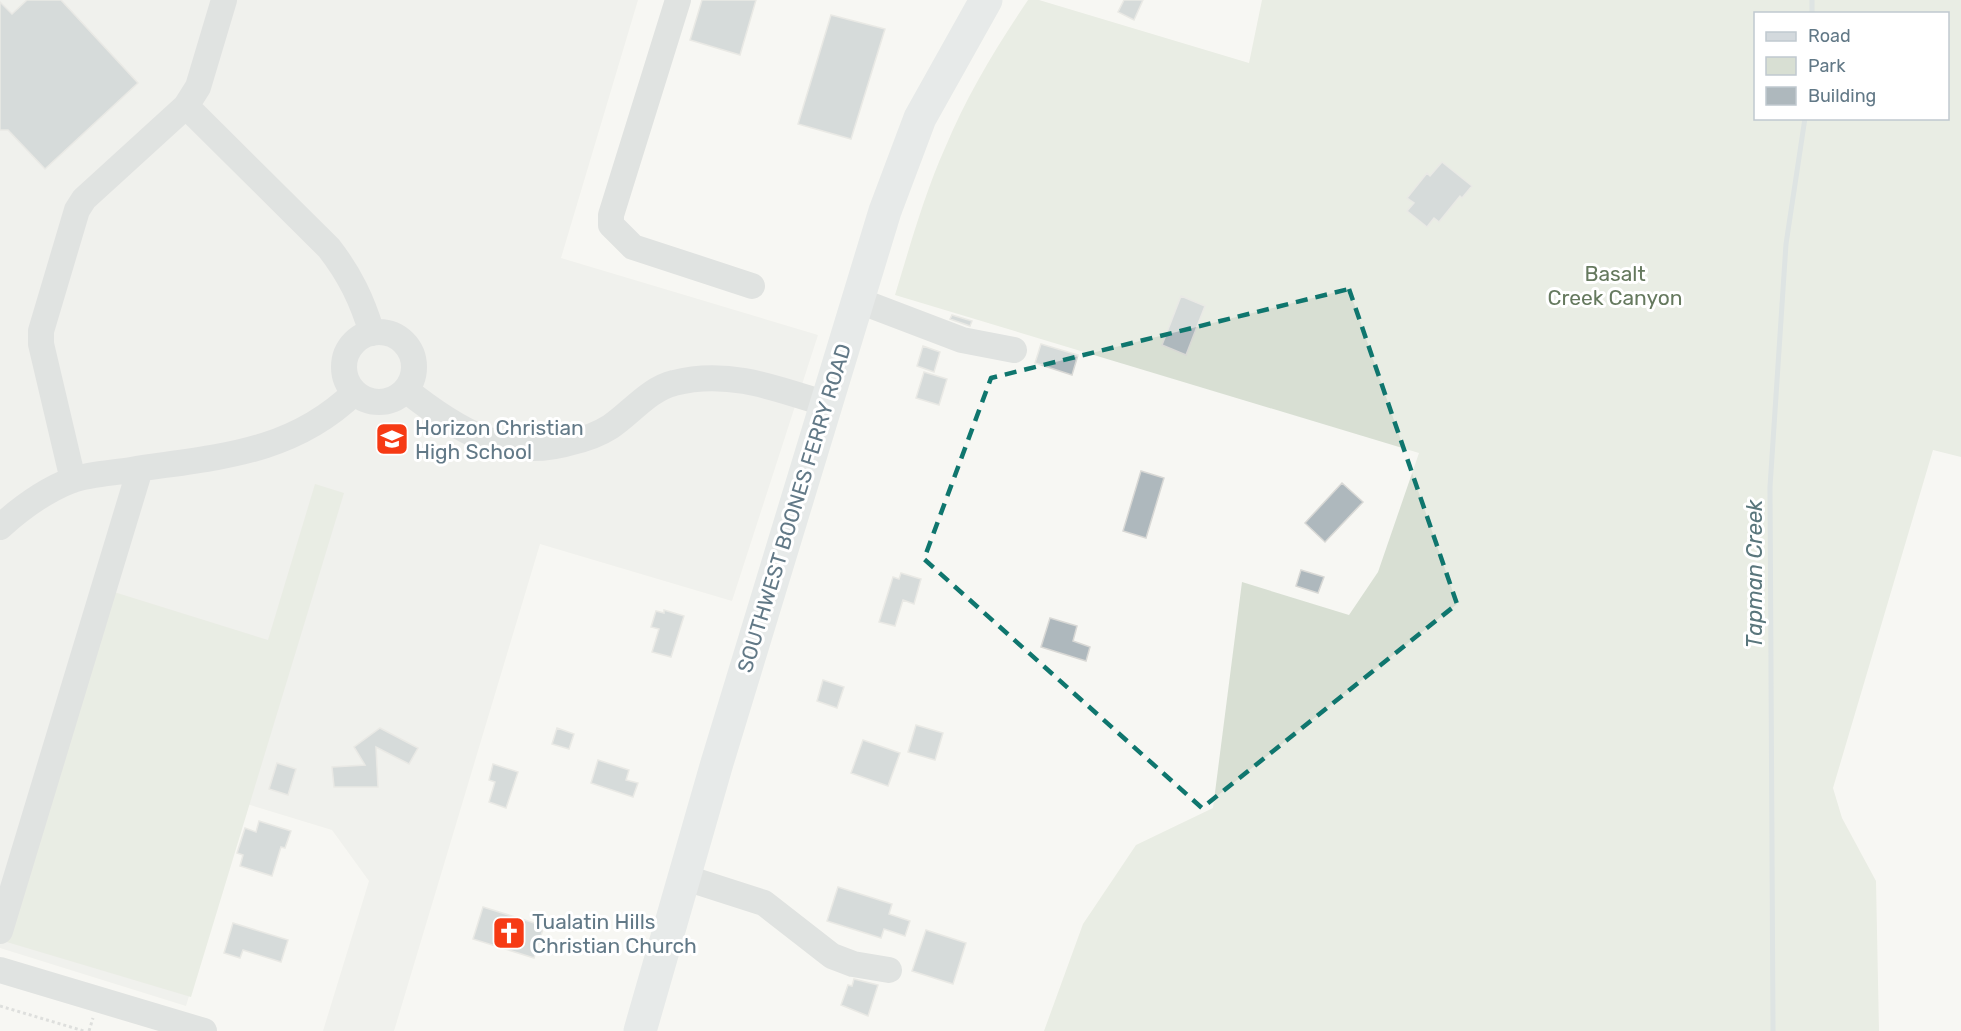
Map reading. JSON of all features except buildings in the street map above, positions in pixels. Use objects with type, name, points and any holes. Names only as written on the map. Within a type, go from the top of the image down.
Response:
[{"type":"main road","name":"SOUTHWEST BOONES FERRY ROAD","points":[[640,1031],[683,877],[885,212],[920,118],[986,0]]},
{"type":"street","points":[[74,480],[41,338],[77,210],[84,200],[186,106],[198,87],[224,0]]},
{"type":"street","points":[[678,0],[611,215],[611,225],[633,247],[752,285]]},
{"type":"street","points":[[186,106],[329,248],[348,272],[361,296],[372,333]]},
{"type":"street","points":[[857,300],[962,340],[1014,350]]},
{"type":"street","points":[[385,332],[396,337],[412,355],[412,379],[406,390],[397,397],[375,402],[354,393],[344,373],[347,352],[353,343],[372,333],[385,332]]},
{"type":"street","points":[[406,390],[458,428],[490,443],[523,449],[556,447],[583,439],[610,427],[651,394],[672,383],[706,377],[740,379],[826,404]]},
{"type":"street","points":[[0,527],[34,501],[74,480],[241,453],[281,441],[305,430],[354,393]]},
{"type":"street","points":[[0,931],[6,888],[141,469]]},
{"type":"street","points":[[683,877],[764,903],[832,956],[853,964],[889,970]]},
{"type":"street","points":[[0,970],[204,1031]]},
{"type":"path","points":[[0,1006],[84,1031]]},
{"type":"highlighted area","points":[[1349,289],[1457,604],[1202,808],[924,559],[991,378]]},
{"type":"shaded area","name":"Horizon Christian High School","points":[[0,0],[638,0],[561,258],[818,335],[732,601],[540,544],[394,1031],[323,1031],[369,881],[332,830],[247,804],[186,1006],[0,948]]},
{"type":"green space","name":"Basalt Creek Canyon","points":[[1028,0],[1039,0],[1249,63],[1262,0],[1961,0],[1961,457],[1933,450],[1833,788],[1842,818],[1876,881],[1879,1031],[1044,1031],[1083,924],[1136,845],[1213,808],[1242,582],[1349,615],[1378,572],[1419,453],[895,295],[937,166],[963,109],[993,54]]},
{"type":"green space","points":[[315,484],[344,493],[191,997],[0,940],[114,592],[268,640]]},
{"type":"waterway","name":"Tapman Creek","points":[[1812,0],[1812,12]]},
{"type":"waterway","name":"Tapman Creek","points":[[1773,1031],[1770,487],[1786,244],[1805,120]]},
{"type":"place","name":"Horizon Christian High School","points":[[392,439]]},
{"type":"place","name":"Tualatin Hills Christian Church","points":[[509,933]]}]
